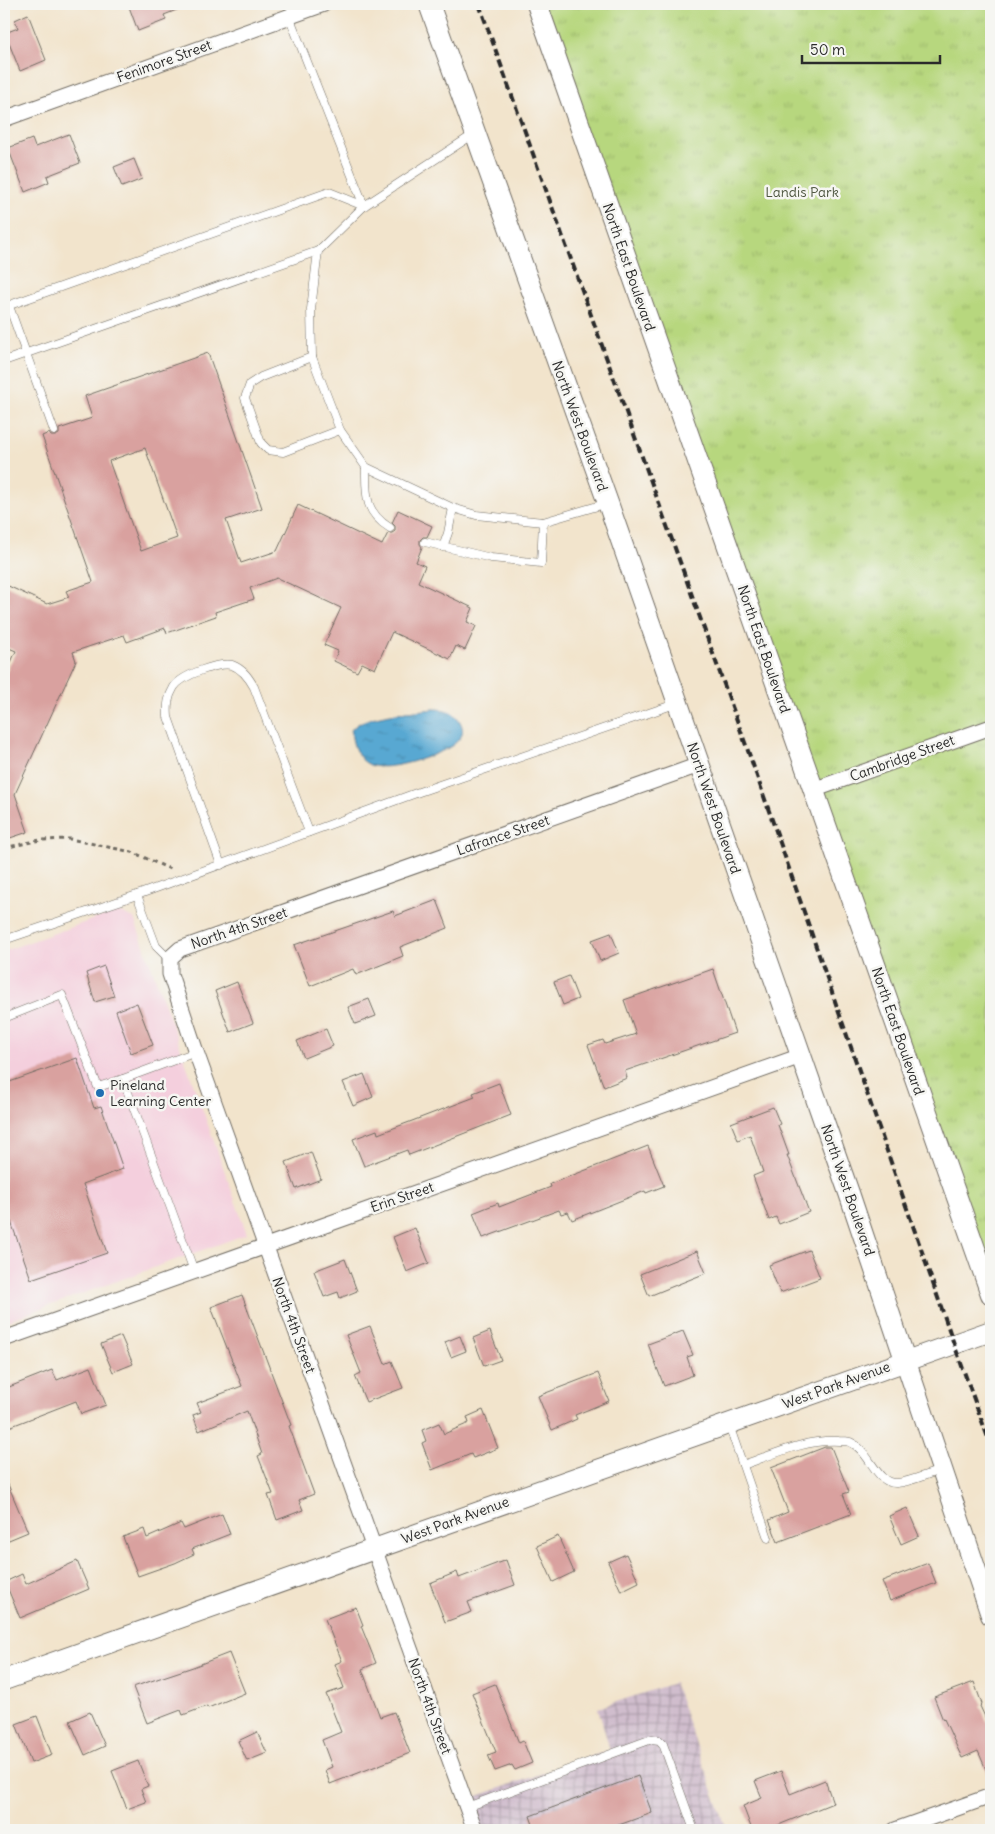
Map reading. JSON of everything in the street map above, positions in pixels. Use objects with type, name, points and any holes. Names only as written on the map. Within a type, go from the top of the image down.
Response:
[{"type":"main road","name":"North West Boulevard","points":[[429,4],[678,703],[906,1360],[991,1615]]},
{"type":"main road","name":"North East Boulevard","points":[[537,4],[991,1294]]},
{"type":"main road","name":"West Park Avenue","points":[[4,1680],[991,1331]]},
{"type":"street","name":"Fenimore Street","points":[[4,119],[324,4]]},
{"type":"street","name":"Cambridge Street","points":[[813,790],[991,727]]},
{"type":"street","name":"Lafrance Street","points":[[307,904],[699,766]]},
{"type":"street","name":"North 4th Street","points":[[307,904],[174,952],[170,960],[170,974],[196,1052],[475,1830]]},
{"type":"street","name":"Erin Street","points":[[4,1339],[801,1056]]},
{"type":"street","points":[[895,1830],[991,1796]]},
{"type":"lane","points":[[289,16],[364,206]]},
{"type":"lane","points":[[4,360],[318,251],[364,206],[475,134]]},
{"type":"lane","points":[[54,431],[26,353],[6,306],[329,192],[364,206]]},
{"type":"lane","points":[[318,251],[311,309],[312,357],[340,430],[366,467],[453,508],[476,515],[542,522],[608,503]]},
{"type":"lane","points":[[312,357],[261,377],[250,384],[245,398],[261,443],[268,450],[283,452],[340,430]]},
{"type":"lane","points":[[366,467],[367,501],[371,512],[378,521],[390,528]]},
{"type":"lane","points":[[442,547],[448,533],[453,508]]},
{"type":"lane","points":[[425,542],[491,558],[541,563],[542,522]]},
{"type":"lane","points":[[221,865],[168,717],[167,702],[175,685],[194,673],[215,666],[232,665],[245,673],[254,687],[309,832]]},
{"type":"lane","points":[[4,940],[137,895],[419,792],[678,703]]},
{"type":"lane","points":[[137,895],[156,946],[170,960]]},
{"type":"lane","points":[[4,1018],[62,995],[98,1087],[196,1052]]},
{"type":"lane","points":[[123,1079],[194,1271]]},
{"type":"lane","points":[[728,1423],[768,1538]]},
{"type":"lane","points":[[743,1465],[812,1442],[834,1440],[850,1441],[862,1450],[874,1465],[879,1476],[886,1482],[896,1484],[942,1470]]},
{"type":"lane","points":[[467,1807],[652,1739],[659,1740],[663,1744],[694,1830]]},
{"type":"path","points":[[4,848],[40,840],[70,839],[132,852],[186,877]]},
{"type":"shaded area","name":"Pineland Learning Center","points":[[117,911],[134,918],[247,1234],[4,1322],[4,951]]},
{"type":"shaded area","points":[[674,1683],[727,1830],[473,1830],[463,1801],[610,1750],[598,1708]]},
{"type":"green space","name":"Landis Park","points":[[537,4],[991,4],[991,1294]]},
{"type":"water","points":[[433,709],[452,713],[458,718],[462,726],[460,738],[450,747],[421,759],[388,767],[370,765],[358,755],[352,740],[351,730],[357,724],[389,714]]},
{"type":"building","points":[[128,4],[189,5],[164,15],[166,20],[138,31]]},
{"type":"building","points":[[28,14],[46,60],[20,71],[5,33],[18,28],[15,20]]},
{"type":"building","points":[[69,134],[80,163],[47,176],[49,182],[25,192],[8,148],[32,139],[35,147]]},
{"type":"building","points":[[134,159],[142,179],[122,187],[114,167]]},
{"type":"building","points":[[208,353],[262,508],[226,520],[241,563],[277,551],[298,505],[382,545],[388,533],[395,531],[395,526],[392,523],[398,510],[432,526],[427,537],[423,537],[420,540],[422,547],[416,562],[425,566],[418,582],[473,608],[467,622],[476,626],[465,650],[456,646],[450,659],[392,632],[375,669],[362,663],[357,672],[334,661],[338,651],[324,645],[341,608],[277,578],[250,588],[254,599],[215,612],[216,616],[167,633],[165,628],[127,642],[124,635],[73,652],[76,661],[15,794],[28,832],[4,840],[4,678],[16,651],[4,646],[4,584],[47,604],[69,597],[66,591],[93,582],[42,436],[49,433],[51,436],[55,436],[59,434],[59,429],[92,418],[85,396]],"holes":[[[145,448],[177,538],[141,551],[109,461]]]},
{"type":"building","points":[[437,900],[448,928],[400,947],[403,956],[356,975],[353,969],[310,986],[294,945],[393,911],[395,916]]},
{"type":"building","points":[[611,933],[619,953],[600,961],[592,940]]},
{"type":"building","points":[[104,966],[114,996],[95,1002],[86,973]]},
{"type":"building","points":[[713,969],[735,1033],[625,1071],[627,1078],[604,1087],[588,1045],[603,1040],[605,1044],[636,1034],[624,1000]]},
{"type":"building","points":[[569,976],[578,999],[563,1005],[554,982]]},
{"type":"building","points":[[237,982],[253,1023],[230,1032],[215,991]]},
{"type":"building","points":[[369,999],[376,1016],[355,1024],[348,1007]]},
{"type":"building","points":[[137,1003],[153,1045],[131,1053],[116,1011]]},
{"type":"building","points":[[326,1029],[333,1046],[304,1058],[297,1041]]},
{"type":"building","points":[[77,1058],[94,1108],[101,1106],[123,1169],[83,1184],[107,1253],[31,1279],[10,1219],[4,1221],[4,1084]]},
{"type":"building","points":[[364,1074],[373,1097],[353,1106],[343,1082]]},
{"type":"building","points":[[499,1083],[511,1115],[409,1155],[407,1150],[364,1166],[353,1139],[377,1130],[378,1134],[475,1097],[473,1093]]},
{"type":"building","points":[[773,1107],[789,1155],[787,1155],[809,1212],[779,1224],[776,1217],[769,1220],[753,1176],[763,1172],[750,1135],[738,1140],[731,1123]]},
{"type":"building","points":[[648,1146],[664,1186],[646,1193],[645,1191],[572,1220],[568,1212],[561,1214],[559,1210],[483,1238],[473,1213],[498,1203],[499,1207],[551,1187],[550,1184]]},
{"type":"building","points":[[311,1152],[321,1179],[296,1189],[286,1162]]},
{"type":"building","points":[[415,1228],[429,1263],[407,1272],[393,1237]]},
{"type":"building","points":[[809,1250],[820,1278],[780,1293],[769,1265]]},
{"type":"building","points":[[697,1251],[706,1273],[649,1296],[640,1274]]},
{"type":"building","points":[[345,1259],[357,1291],[340,1298],[338,1292],[324,1297],[314,1271]]},
{"type":"building","points":[[242,1295],[291,1425],[289,1426],[314,1494],[299,1500],[303,1510],[277,1520],[268,1495],[273,1494],[258,1456],[262,1454],[247,1411],[199,1431],[193,1415],[201,1412],[197,1403],[242,1386],[211,1307]]},
{"type":"building","points":[[370,1326],[385,1364],[392,1361],[403,1388],[366,1402],[355,1376],[361,1373],[346,1335]]},
{"type":"building","points":[[490,1331],[501,1360],[484,1366],[473,1338]]},
{"type":"building","points":[[683,1331],[693,1355],[687,1357],[693,1375],[664,1386],[648,1344]]},
{"type":"building","points":[[121,1336],[133,1364],[113,1372],[101,1344]]},
{"type":"building","points":[[460,1336],[466,1351],[451,1357],[445,1342]]},
{"type":"building","points":[[91,1367],[106,1405],[81,1414],[76,1401],[4,1429],[4,1389],[52,1370],[57,1380]]},
{"type":"building","points":[[598,1373],[609,1401],[575,1415],[577,1419],[552,1430],[538,1396]]},
{"type":"building","points":[[483,1410],[498,1448],[473,1458],[471,1454],[432,1470],[422,1443],[426,1441],[422,1430],[439,1423],[444,1434],[469,1423],[467,1417]]},
{"type":"building","points":[[825,1447],[831,1447],[849,1492],[843,1494],[851,1514],[778,1542],[769,1520],[788,1512],[771,1468]]},
{"type":"building","points":[[4,1475],[28,1532],[4,1542]]},
{"type":"building","points":[[907,1508],[919,1536],[901,1544],[889,1516]]},
{"type":"building","points":[[222,1514],[230,1534],[192,1549],[194,1554],[175,1563],[138,1576],[123,1537],[144,1529],[147,1538],[181,1523],[184,1529]]},
{"type":"building","points":[[558,1536],[574,1572],[553,1582],[537,1546]]},
{"type":"building","points":[[626,1554],[639,1582],[621,1591],[608,1562]]},
{"type":"building","points":[[506,1560],[515,1585],[468,1602],[472,1612],[445,1622],[430,1583],[457,1572],[459,1578]]},
{"type":"building","points":[[77,1561],[89,1589],[20,1618],[5,1582],[22,1574],[26,1584]]},
{"type":"building","points":[[928,1563],[936,1583],[890,1601],[882,1581]]},
{"type":"building","points":[[356,1607],[363,1625],[361,1626],[376,1663],[362,1669],[380,1717],[394,1712],[410,1753],[330,1784],[325,1770],[332,1767],[322,1740],[341,1732],[326,1694],[344,1688],[335,1664],[342,1661],[325,1619]]},
{"type":"building","points":[[229,1653],[245,1693],[208,1708],[207,1706],[183,1715],[181,1710],[147,1723],[133,1687]]},
{"type":"building","points":[[974,1682],[982,1704],[980,1706],[991,1730],[991,1781],[978,1751],[962,1758],[934,1697]]},
{"type":"building","points":[[495,1684],[519,1743],[523,1741],[532,1763],[515,1770],[512,1765],[495,1771],[488,1755],[496,1752],[472,1693]]},
{"type":"building","points":[[90,1712],[105,1746],[85,1755],[70,1721]]},
{"type":"building","points":[[37,1716],[52,1755],[31,1763],[16,1724]]},
{"type":"building","points":[[257,1732],[267,1753],[247,1761],[238,1741]]},
{"type":"building","points":[[138,1761],[148,1786],[141,1789],[146,1802],[127,1809],[112,1771]]},
{"type":"building","points":[[781,1771],[790,1794],[825,1780],[833,1803],[766,1830],[752,1830],[743,1806],[762,1798],[755,1781]]},
{"type":"building","points":[[638,1776],[652,1813],[605,1830],[535,1830],[530,1816]]},
{"type":"railway","points":[[479,4],[752,762],[991,1446]]},
{"type":"place","name":"Pineland Learning Center","points":[[100,1093]]}]
